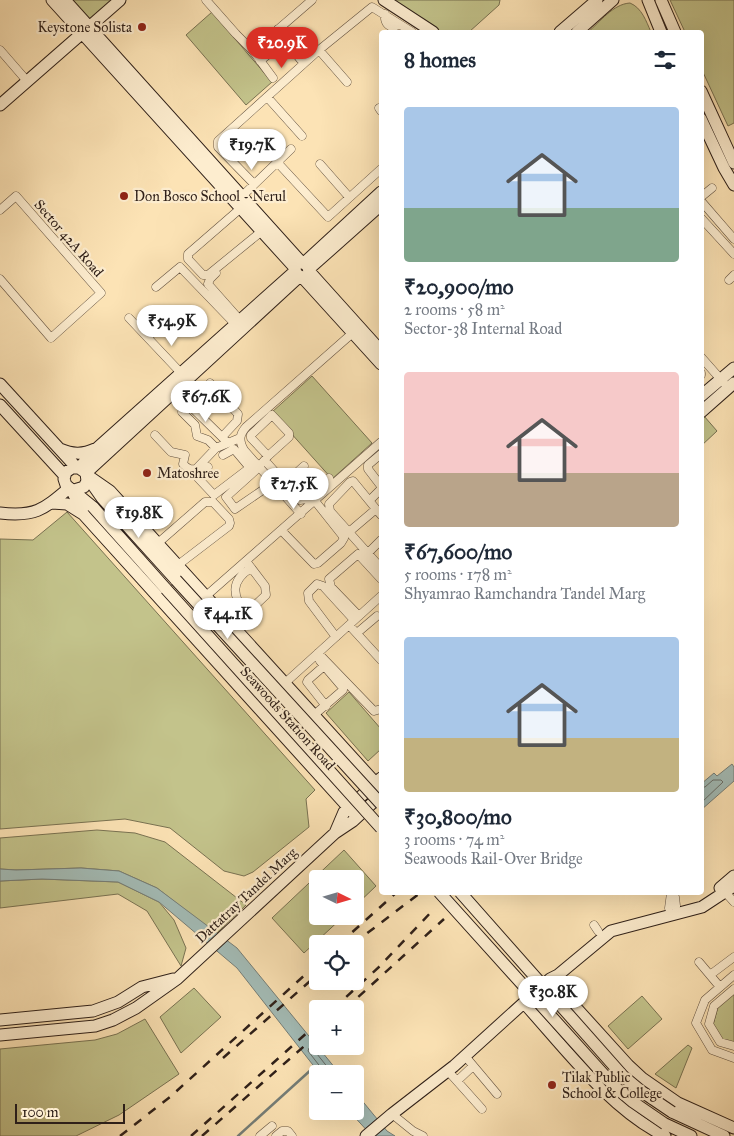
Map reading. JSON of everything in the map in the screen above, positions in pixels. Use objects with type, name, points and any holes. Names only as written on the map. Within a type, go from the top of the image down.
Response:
[{"type":"main road","points":[[52,0],[85,30],[356,330],[379,361]]},
{"type":"main road","points":[[65,0],[85,30]]},
{"type":"main road","points":[[0,105],[120,0]]},
{"type":"main road","points":[[384,0],[430,30]]},
{"type":"main road","points":[[562,30],[596,0]]},
{"type":"main road","points":[[578,30],[613,0]]},
{"type":"main road","points":[[648,0],[660,30]]},
{"type":"main road","points":[[661,0],[673,30]]},
{"type":"main road","points":[[704,97],[734,162]]},
{"type":"main road","points":[[704,125],[734,185]]},
{"type":"main road","points":[[58,448],[70,453],[100,453],[175,392],[379,194]]},
{"type":"main road","points":[[240,202],[263,232],[302,270]]},
{"type":"main road","points":[[0,514],[26,515],[52,503],[71,489],[84,487],[83,472],[180,372],[237,321],[379,207]]},
{"type":"main road","points":[[356,330],[379,349]]},
{"type":"main road","points":[[704,393],[734,368]]},
{"type":"main road","points":[[0,384],[58,448],[83,472],[102,498],[379,802]]},
{"type":"main road","points":[[704,409],[731,386]]},
{"type":"main road","points":[[0,405],[65,476]]},
{"type":"main road","points":[[100,453],[102,473],[110,491]]},
{"type":"main road","points":[[83,472],[69,470],[65,476],[65,482],[92,507],[379,826]]},
{"type":"main road","name":"Seawoods Station Road","points":[[83,472],[110,491],[314,715],[379,783],[344,812],[336,833]]},
{"type":"main road","name":"Seawoods Station Road","points":[[71,489],[84,515],[357,818]]},
{"type":"main road","points":[[52,503],[67,504],[84,515]]},
{"type":"main road","points":[[336,833],[357,818],[379,797]]},
{"type":"main road","name":"Dattatray Tandel Marg","points":[[0,1035],[95,1026],[123,1016],[177,979],[336,833]]},
{"type":"main road","points":[[366,1136],[465,1056],[550,979],[558,976],[611,931],[620,927],[702,907],[730,887],[734,876]]},
{"type":"main road","points":[[550,979],[554,970],[596,928],[618,920],[700,900],[730,887]]},
{"type":"main road","points":[[442,895],[614,1086],[633,1102],[662,1132]]},
{"type":"main road","points":[[463,895],[624,1076],[641,1091],[672,1112],[724,1136]]},
{"type":"main road","name":"Dattatray Tandel Marg","points":[[0,1020],[93,1011],[118,1002],[142,987],[177,979]]},
{"type":"main road","points":[[550,979],[642,1078],[678,1102],[734,1128]]},
{"type":"main road","points":[[524,1003],[606,1094],[626,1111],[662,1132],[691,1136]]},
{"type":"street","points":[[206,0],[253,51],[273,78]]},
{"type":"street","points":[[253,51],[312,0]]},
{"type":"street","points":[[254,184],[218,147],[217,143],[319,50],[372,7],[409,30]]},
{"type":"street","points":[[278,29],[300,59]]},
{"type":"street","points":[[260,61],[286,40]]},
{"type":"street","points":[[0,50],[28,81]]},
{"type":"street","points":[[319,50],[347,82]]},
{"type":"street","points":[[268,98],[302,136]]},
{"type":"street","points":[[263,232],[208,274],[203,275],[188,259],[188,254],[240,202],[254,184],[291,149]]},
{"type":"street","points":[[278,162],[325,216],[329,216],[379,171]]},
{"type":"street","points":[[320,164],[349,197]]},
{"type":"street","points":[[704,196],[712,188]]},
{"type":"street","name":"Sector 42A Road","points":[[0,210],[16,196],[101,293],[51,338],[0,279]]},
{"type":"street","points":[[704,203],[734,239]]},
{"type":"street","points":[[704,221],[734,252]]},
{"type":"street","points":[[237,321],[208,281],[263,232]]},
{"type":"street","points":[[156,287],[180,267],[237,321]]},
{"type":"street","points":[[148,337],[171,315]]},
{"type":"street","points":[[129,318],[180,372]]},
{"type":"street","points":[[329,478],[302,500],[298,499],[251,438],[251,435],[270,412],[356,330]]},
{"type":"street","points":[[704,360],[720,379],[731,386]]},
{"type":"street","points":[[155,435],[170,452],[185,455],[183,464],[188,469],[196,469],[225,440],[237,420],[238,414],[210,383]]},
{"type":"street","points":[[175,392],[225,440]]},
{"type":"street","points":[[182,412],[195,425],[197,436],[208,440],[216,448]]},
{"type":"street","points":[[257,467],[244,450],[240,438],[244,430],[270,412]]},
{"type":"street","points":[[268,460],[289,435],[270,412]]},
{"type":"street","points":[[225,440],[240,438]]},
{"type":"street","points":[[208,468],[198,478],[214,495],[270,460],[294,440]]},
{"type":"street","points":[[206,596],[379,445]]},
{"type":"street","points":[[223,455],[234,449],[257,467],[301,514]]},
{"type":"street","points":[[379,456],[368,465],[368,469],[379,485]]},
{"type":"street","points":[[257,467],[227,495],[226,497],[234,508],[238,508],[276,486],[285,483],[304,466]]},
{"type":"street","points":[[348,471],[372,498],[379,511]]},
{"type":"street","points":[[379,511],[353,481],[328,507],[379,566]]},
{"type":"street","points":[[372,498],[379,490]]},
{"type":"street","points":[[281,530],[314,564],[318,564],[341,544],[344,538],[315,501]]},
{"type":"street","points":[[158,543],[205,502],[213,502],[229,519],[229,526],[178,565]]},
{"type":"street","points":[[349,532],[379,511]]},
{"type":"street","points":[[368,553],[379,542]]},
{"type":"street","points":[[379,576],[358,554],[329,579],[331,587],[354,620],[357,633],[379,658]]},
{"type":"street","points":[[233,626],[266,595],[265,586],[246,561]]},
{"type":"street","points":[[246,614],[237,603],[236,592],[241,576],[251,568]]},
{"type":"street","points":[[336,637],[310,601],[308,594],[317,584],[323,586],[354,620]]},
{"type":"street","points":[[285,683],[379,598]]},
{"type":"street","points":[[357,633],[379,618],[369,607]]},
{"type":"street","points":[[314,715],[343,690],[317,654]]},
{"type":"street","points":[[317,654],[374,710],[379,709]]},
{"type":"street","points":[[324,666],[307,682],[326,706]]},
{"type":"street","points":[[730,887],[734,902]]},
{"type":"street","points":[[671,895],[673,907]]},
{"type":"street","points":[[710,975],[734,957]]},
{"type":"street","points":[[699,962],[720,987]]},
{"type":"street","points":[[734,975],[705,1000],[696,1023],[712,1050],[734,1058]]},
{"type":"street","points":[[734,989],[714,1006],[709,1024],[720,1042],[734,1046]]},
{"type":"street","points":[[706,1040],[715,1034]]},
{"type":"street","points":[[465,1056],[497,1094]]},
{"type":"street","points":[[457,1081],[473,1066]]},
{"type":"street","points":[[448,1070],[482,1109]]},
{"type":"street","points":[[390,1115],[423,1136]]},
{"type":"street","points":[[260,1136],[272,1126]]},
{"type":"street","points":[[276,1136],[285,1130],[292,1136]]},
{"type":"green space","points":[[70,0],[112,0],[89,20]]},
{"type":"green space","points":[[393,0],[500,0],[499,5],[471,30],[439,30]]},
{"type":"green space","points":[[670,0],[734,0],[734,123],[728,126],[704,74],[704,30],[684,30]]},
{"type":"green space","points":[[630,3],[641,11],[650,30],[590,30],[612,10]]},
{"type":"green space","points":[[212,12],[272,82],[246,105],[186,35]]},
{"type":"green space","points":[[312,376],[372,443],[332,479],[272,412]]},
{"type":"green space","points":[[704,416],[717,431],[704,443]]},
{"type":"green space","points":[[67,512],[315,790],[306,799],[309,827],[253,872],[244,876],[224,871],[170,828],[125,819],[0,829],[0,539],[33,540]]},
{"type":"green space","points":[[349,692],[379,727],[379,751],[368,761],[326,713]]},
{"type":"green space","points":[[97,830],[135,833],[165,842],[246,905],[216,934],[157,888],[119,871],[81,868],[0,869],[0,838]]},
{"type":"green space","points":[[344,850],[362,870],[323,870]]},
{"type":"green space","points":[[364,872],[376,886],[364,897]]},
{"type":"green space","points":[[42,879],[118,882],[159,902],[174,920],[186,948],[181,966],[147,911],[118,894],[0,908],[0,881]]},
{"type":"green space","points":[[309,883],[309,925],[334,925],[323,935],[309,935],[309,948],[304,953],[272,918]]},
{"type":"green space","points":[[194,988],[221,1017],[181,1053],[160,1017]]},
{"type":"green space","points":[[734,993],[734,1043],[722,1039],[713,1025],[718,1007]]},
{"type":"green space","points":[[642,996],[662,1019],[628,1049],[608,1026]]},
{"type":"green space","points":[[145,1019],[179,1074],[119,1115],[76,1136],[0,1136],[0,1049],[95,1040],[117,1034]]},
{"type":"green space","points":[[688,1045],[692,1048],[676,1088],[655,1074]]},
{"type":"water","points":[[732,764],[734,767],[734,781],[704,807],[704,781],[714,773],[717,776]]},
{"type":"water","points":[[81,868],[119,871],[157,888],[237,948],[309,1036],[309,1055],[324,1055],[333,1065],[313,1065],[237,968],[159,902],[118,882],[42,879],[0,881],[0,869]]},
{"type":"water","points":[[364,1103],[387,1131],[395,1136],[372,1136],[357,1120],[364,1120]]},
{"type":"waterway","points":[[238,1136],[309,1072]]},
{"type":"railway","points":[[349,935],[394,895]]},
{"type":"railway","points":[[364,936],[417,895]]},
{"type":"railway","points":[[343,1000],[380,966],[434,909]]},
{"type":"railway","points":[[355,1000],[444,919]]},
{"type":"railway","points":[[120,1136],[170,1097],[309,971]]},
{"type":"railway","points":[[223,1058],[309,982]]},
{"type":"railway","points":[[191,1136],[309,1031]]},
{"type":"railway","points":[[202,1136],[309,1042]]},
{"type":"place","name":"Keystone Solista","points":[[142,27]]},
{"type":"place","name":"Don Bosco School - Nerul","points":[[124,196]]},
{"type":"place","name":"Matoshree","points":[[147,473]]},
{"type":"place","name":"Tilak Public School & College","points":[[552,1085]]}]
